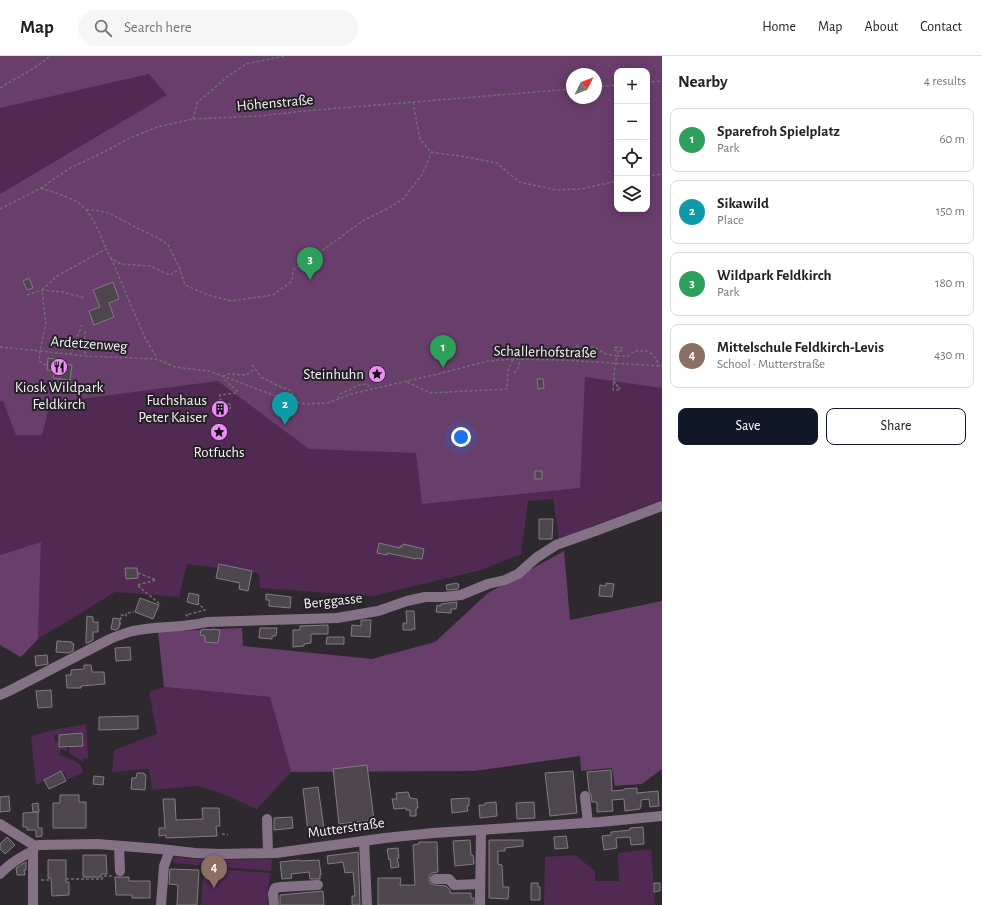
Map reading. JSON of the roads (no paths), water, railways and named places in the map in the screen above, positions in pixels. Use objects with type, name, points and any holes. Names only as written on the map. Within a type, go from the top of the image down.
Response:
[{"type":"street","name":"Berggasse","points":[[0,695],[110,639],[121,634],[134,631],[195,625],[207,622],[337,618],[378,611],[407,601],[425,597],[461,595],[518,574],[536,558],[556,545],[662,506]]},
{"type":"street","points":[[585,796],[588,823]]},
{"type":"street","name":"Mutterstraße","points":[[34,849],[39,845],[46,844],[97,844],[195,853],[268,853],[433,833],[588,823],[662,816]]},
{"type":"street","points":[[267,819],[268,853]]},
{"type":"street","points":[[0,824],[34,849]]},
{"type":"street","points":[[480,905],[481,830]]},
{"type":"street","points":[[361,841],[368,905]]},
{"type":"street","points":[[119,846],[120,871]]},
{"type":"street","points":[[0,874],[10,864],[34,849]]},
{"type":"street","points":[[33,905],[34,849]]},
{"type":"street","points":[[162,905],[164,866],[170,850]]},
{"type":"street","points":[[435,879],[449,879],[454,885],[480,884]]},
{"type":"street","points":[[274,905],[273,892],[275,888],[318,885]]},
{"type":"place","name":"Wildpark Feldkirch","points":[[310,280]]},
{"type":"place","name":"Kiosk Wildpark Feldkirch","points":[[59,367]]},
{"type":"place","name":"Sparefroh Spielplatz","points":[[443,368]]},
{"type":"place","name":"Steinhuhn","points":[[377,374]]},
{"type":"place","name":"Fuchshaus Peter Kaiser","points":[[220,409]]},
{"type":"place","name":"Sikawild","points":[[285,425]]},
{"type":"place","name":"Rotfuchs","points":[[219,432]]},
{"type":"place","name":"Mittelschule Feldkirch-Levis","points":[[214,888]]}]
